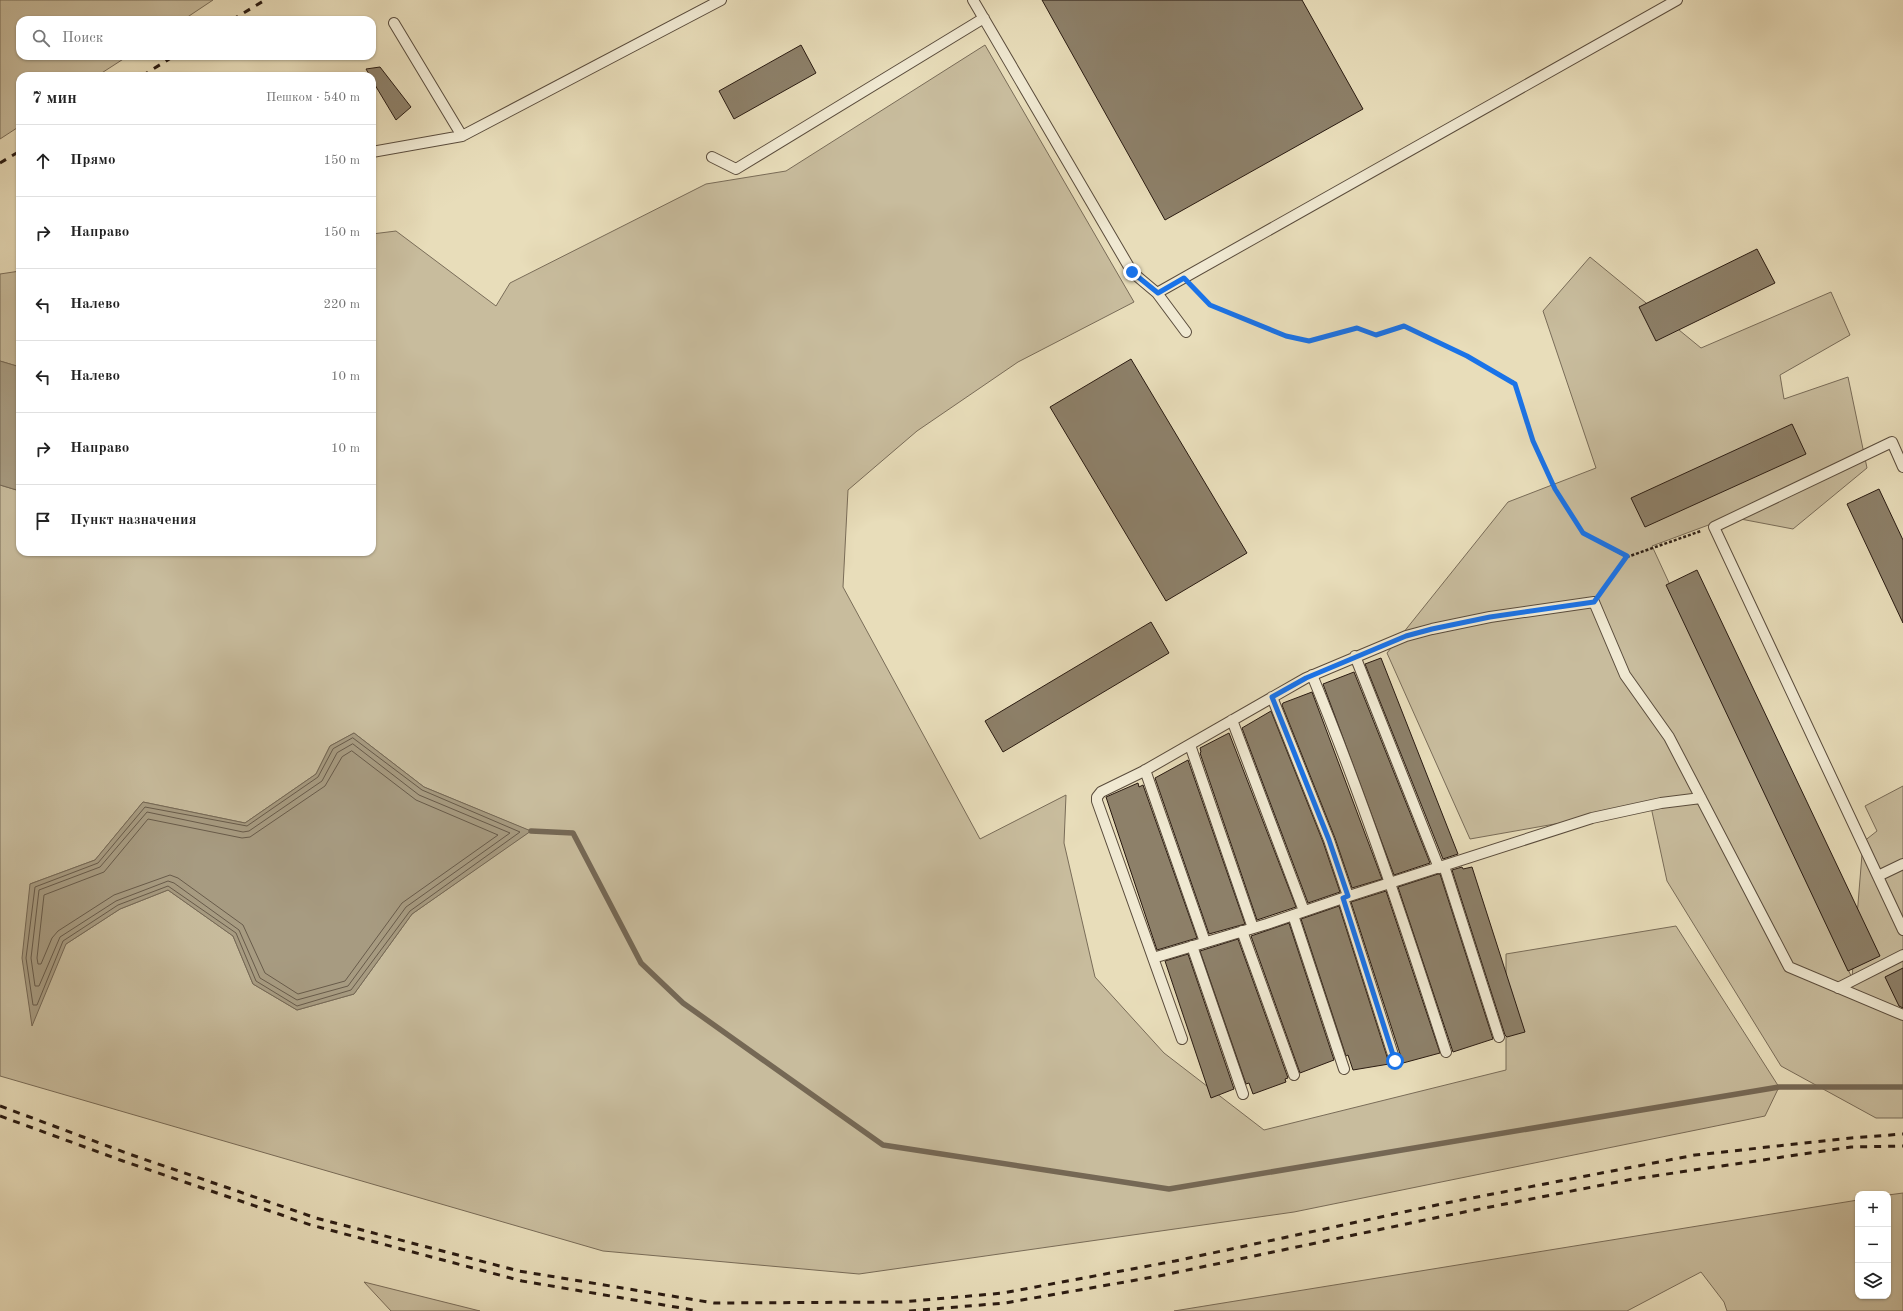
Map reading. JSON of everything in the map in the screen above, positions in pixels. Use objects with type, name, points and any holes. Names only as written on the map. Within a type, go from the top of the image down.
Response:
[{"type":"lane","points":[[376,151],[462,136],[721,0]]},
{"type":"lane","points":[[974,0],[1132,272],[1158,293],[1186,332]]},
{"type":"lane","points":[[1158,293],[1677,0]]},
{"type":"lane","points":[[712,157],[736,169],[984,18]]},
{"type":"lane","points":[[394,23],[462,136]]},
{"type":"lane","points":[[1903,467],[1892,442],[1714,527],[1903,930]]},
{"type":"lane","points":[[1182,1039],[1097,801],[1097,797],[1101,792],[1145,770],[1312,675],[1406,636],[1432,629],[1530,610],[1594,602],[1625,675],[1669,737],[1789,967],[1903,1015]]},
{"type":"lane","points":[[1355,656],[1442,867],[1499,1037]]},
{"type":"lane","points":[[1312,675],[1335,731],[1391,883],[1446,1052]]},
{"type":"lane","points":[[1272,697],[1329,840],[1395,1061]]},
{"type":"lane","points":[[1232,720],[1304,911]]},
{"type":"lane","points":[[1190,745],[1253,928]]},
{"type":"lane","points":[[1145,770],[1205,942]]},
{"type":"lane","points":[[1153,958],[1253,928],[1592,818],[1661,803],[1700,798]]},
{"type":"lane","points":[[1878,876],[1903,864]]},
{"type":"lane","points":[[1293,915],[1344,1069]]},
{"type":"lane","points":[[1242,931],[1294,1075]]},
{"type":"lane","points":[[1192,946],[1243,1094]]},
{"type":"lane","points":[[1838,988],[1903,956]]},
{"type":"path","points":[[1184,278],[1210,305],[1286,336],[1309,341],[1357,328],[1376,335],[1404,326],[1467,356],[1515,384],[1533,441],[1555,489],[1579,527],[1583,533],[1627,556]]},
{"type":"path","points":[[1594,602],[1627,556],[1714,527]]},
{"type":"shaded area","points":[[0,0],[213,0],[189,16],[16,16],[16,60],[122,60],[103,72],[16,72],[16,129],[0,139]]},
{"type":"shaded area","points":[[985,45],[1134,302],[1018,362],[917,431],[848,490],[843,587],[980,839],[1066,795],[1064,843],[1095,977],[1164,1053],[1264,1130],[1506,1070],[1506,954],[1676,926],[1779,1087],[1765,1116],[1294,1212],[859,1274],[603,1251],[0,1076],[0,485],[16,490],[16,556],[376,556],[376,234],[396,231],[496,306],[510,283],[706,184],[786,171]],"holes":[[[354,733],[424,787],[530,831],[412,914],[354,994],[297,1010],[253,984],[233,936],[168,890],[120,909],[66,944],[30,884],[95,860],[143,802],[245,823],[316,774],[330,746]]]},
{"type":"shaded area","points":[[1590,257],[1701,348],[1831,292],[1850,335],[1780,375],[1784,399],[1848,377],[1867,468],[1793,529],[1730,517],[1652,546],[1852,978],[1863,842],[1877,831],[1865,806],[1903,786],[1903,1118],[1876,1118],[1781,1066],[1667,881],[1651,807],[1470,839],[1387,653],[1508,502],[1596,468],[1543,311]]},
{"type":"shaded area","points":[[16,272],[16,366],[0,361],[0,274]]},
{"type":"shaded area","points":[[1903,1193],[1903,1311],[1727,1311],[1724,1302],[1701,1272],[1627,1311],[1174,1311],[1855,1200],[1855,1299],[1891,1299],[1891,1195]]},
{"type":"shaded area","points":[[364,1282],[480,1311],[391,1311]]},
{"type":"water","points":[[0,361],[16,366],[16,490],[0,485]]},
{"type":"water","points":[[354,733],[424,787],[531,831],[412,914],[354,994],[297,1010],[253,984],[233,936],[168,890],[120,909],[66,944],[32,1026],[22,958],[30,884],[95,860],[143,802],[245,823],[316,774],[330,746]]},
{"type":"building","points":[[1042,0],[1302,0],[1363,109],[1165,220]]},
{"type":"building","points":[[801,45],[816,73],[734,119],[719,91]]},
{"type":"building","points":[[380,67],[411,107],[396,120],[376,87],[376,72],[368,72],[366,69]]},
{"type":"building","points":[[1757,249],[1775,283],[1656,341],[1639,307]]},
{"type":"building","points":[[1131,359],[1247,553],[1166,601],[1050,407]]},
{"type":"building","points":[[1792,424],[1806,454],[1645,527],[1631,498]]},
{"type":"building","points":[[1879,489],[1903,540],[1903,623],[1847,504]]},
{"type":"building","points":[[1697,570],[1880,956],[1848,971],[1666,585]]},
{"type":"building","points":[[1151,622],[1169,653],[1003,752],[985,721]]},
{"type":"building","points":[[1381,658],[1458,854],[1443,859],[1365,664]]},
{"type":"building","points":[[1354,672],[1430,863],[1394,875],[1323,684]]},
{"type":"building","points":[[1312,692],[1382,879],[1352,888],[1335,838],[1282,705],[1283,703]]},
{"type":"building","points":[[1271,711],[1323,842],[1340,892],[1308,903],[1242,728]]},
{"type":"building","points":[[1229,733],[1296,907],[1257,920],[1200,753],[1200,748]]},
{"type":"building","points":[[1188,760],[1245,924],[1209,934],[1155,778]]},
{"type":"building","points":[[1138,783],[1139,787],[1143,785],[1197,938],[1157,950],[1106,797]]},
{"type":"building","points":[[1462,867],[1463,869],[1472,867],[1525,1032],[1507,1037],[1505,1035],[1452,870]]},
{"type":"building","points":[[1440,874],[1493,1039],[1453,1052],[1398,887]]},
{"type":"building","points":[[1386,891],[1440,1053],[1403,1063],[1351,902]]},
{"type":"building","points":[[1339,906],[1389,1064],[1353,1070],[1348,1055],[1346,1056],[1301,919]]},
{"type":"building","points":[[1289,923],[1334,1060],[1300,1073],[1251,936]]},
{"type":"building","points":[[1238,939],[1288,1078],[1285,1079],[1286,1082],[1253,1094],[1249,1083],[1246,1084],[1200,951]]},
{"type":"building","points":[[1188,954],[1234,1089],[1211,1098],[1165,961]]},
{"type":"building","points":[[1903,968],[1903,1008],[1899,1006],[1885,977]]},
{"type":"waterway","points":[[531,831],[573,833],[641,963],[683,1003],[883,1145],[1169,1189],[1779,1087],[1903,1087]]},
{"type":"railway","points":[[239,16],[265,0]]},
{"type":"railway","points":[[148,72],[168,60]]},
{"type":"railway","points":[[0,163],[16,153]]},
{"type":"railway","points":[[0,1106],[129,1154],[316,1218],[519,1271],[714,1303],[902,1302],[1003,1293],[1175,1261],[1446,1203],[1695,1155],[1851,1138],[1903,1134]]},
{"type":"railway","points":[[0,1116],[123,1161],[311,1225],[522,1281],[699,1311]]},
{"type":"railway","points":[[909,1311],[1005,1303],[1159,1276],[1444,1216],[1633,1179],[1851,1147],[1903,1146]]},
{"type":"route","points":[[1132,272],[1158,293],[1184,278],[1210,305],[1286,336],[1309,341],[1357,328],[1376,335],[1404,326],[1467,356],[1515,384],[1533,441],[1555,489],[1583,533],[1627,556],[1594,602],[1530,610],[1490,617],[1406,636],[1355,656],[1306,678],[1272,697],[1299,761],[1329,840],[1348,896],[1343,898],[1395,1061]]}]
